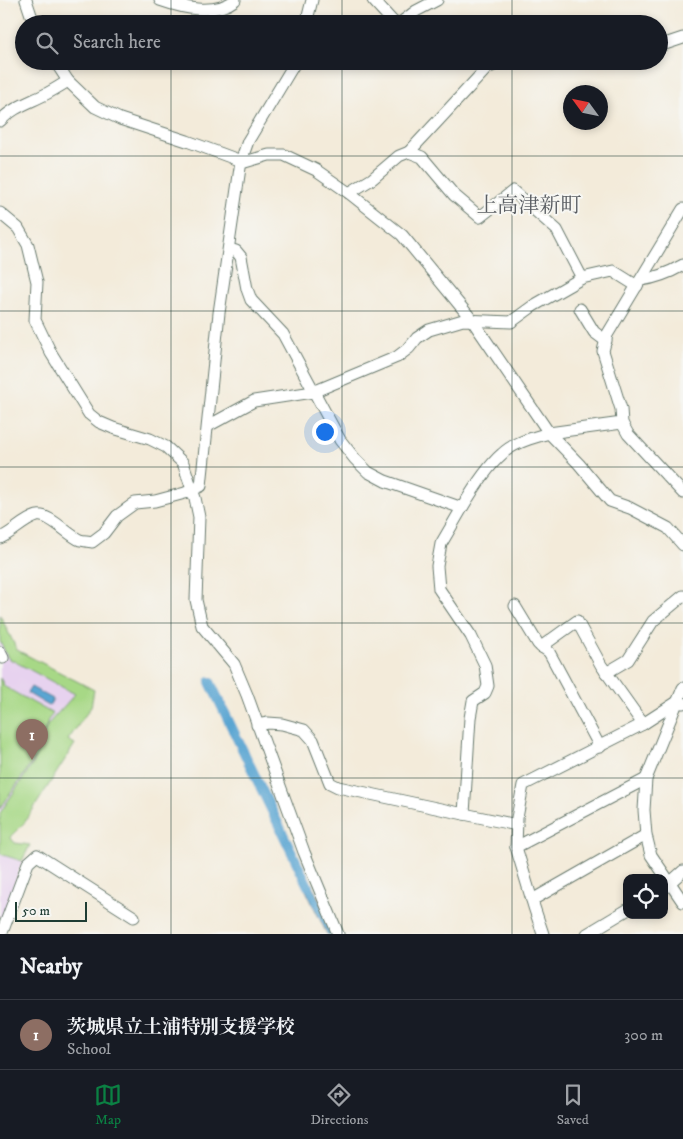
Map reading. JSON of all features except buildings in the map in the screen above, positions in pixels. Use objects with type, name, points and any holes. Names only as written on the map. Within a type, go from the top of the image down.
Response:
[{"type":"street","points":[[26,0],[31,15]]},
{"type":"street","points":[[160,0],[183,8],[212,10],[235,0]]},
{"type":"street","points":[[373,0],[387,15]]},
{"type":"street","points":[[411,15],[437,0]]},
{"type":"street","points":[[307,15],[308,1]]},
{"type":"street","points":[[668,43],[683,38]]},
{"type":"street","points":[[61,70],[68,81],[94,107],[120,119],[245,162],[269,155],[284,155],[316,170],[349,193],[402,235],[472,320],[549,433],[579,464],[610,501],[630,508],[668,528],[683,544]]},
{"type":"street","points":[[0,538],[9,535],[38,515],[46,517],[80,540],[92,542],[104,533],[117,516],[134,503],[155,501],[201,486],[219,313],[241,161],[248,141],[291,70]]},
{"type":"street","points":[[349,193],[372,179],[399,156],[409,152],[485,70]]},
{"type":"street","points":[[0,121],[29,100],[43,96],[68,81]]},
{"type":"street","points":[[409,152],[422,157],[454,195],[480,217],[513,191],[557,230],[582,278]]},
{"type":"street","points":[[683,209],[607,335],[603,351],[621,409],[622,423],[628,434],[683,493]]},
{"type":"street","points":[[0,213],[18,228],[28,244],[37,282],[35,320],[51,353],[89,414],[99,422],[166,447],[183,463],[193,490],[199,517],[197,609],[202,626],[234,664],[304,852],[338,934]]},
{"type":"street","points":[[229,249],[236,251],[241,257],[251,300],[283,334],[340,440],[368,472],[385,481],[462,508]]},
{"type":"street","points":[[208,426],[254,401],[313,392],[398,357],[417,338],[429,330],[455,321],[511,322],[533,306],[582,278],[612,271],[639,283],[669,273],[683,264]]},
{"type":"street","points":[[580,309],[594,332],[606,341]]},
{"type":"street","points":[[464,814],[470,718],[473,701],[485,693],[488,686],[485,665],[471,636],[439,589],[437,566],[441,544],[474,488],[502,453],[524,441],[549,433],[622,423]]},
{"type":"street","points":[[606,673],[628,660],[653,621],[683,596]]},
{"type":"street","points":[[515,606],[538,644],[549,652],[600,746]]},
{"type":"street","points":[[541,647],[577,620],[606,673],[643,724]]},
{"type":"street","points":[[661,874],[651,855],[646,834],[644,810],[646,779],[680,703],[683,688]]},
{"type":"street","points":[[544,934],[516,847],[523,785],[680,703]]},
{"type":"street","points":[[257,725],[268,723],[282,724],[304,730],[313,740],[330,783],[338,787],[517,825]]},
{"type":"street","points":[[516,847],[646,779]]},
{"type":"street","points":[[532,900],[646,834]]},
{"type":"street","points":[[0,929],[3,930],[28,863],[37,855],[134,917]]},
{"type":"street","points":[[668,885],[683,871]]},
{"type":"street","points":[[668,887],[683,902]]},
{"type":"street","points":[[587,934],[623,912]]},
{"type":"shaded area","points":[[0,615],[17,650],[94,690],[91,707],[68,740],[75,744],[25,822],[10,837],[15,843],[30,845],[0,918]]},
{"type":"green space","points":[[0,615],[17,650],[94,690],[91,707],[68,740],[75,744],[25,822],[10,837],[15,843],[30,845],[22,861],[0,854],[0,813],[34,762],[48,724],[75,694],[8,658],[0,641]]},
{"type":"green space","points":[[0,678],[5,687],[53,714],[48,720],[35,758],[0,809]]},
{"type":"water","points":[[31,687],[53,699],[49,706],[27,693]]},
{"type":"water","points":[[306,872],[335,934],[327,934],[299,876]]},
{"type":"waterway","points":[[210,682],[308,886]]},
{"type":"place","name":"茨城県立土浦特別支援学校","points":[[32,760]]},
{"type":"district","name":"上高津新町","points":[[529,205]]}]
